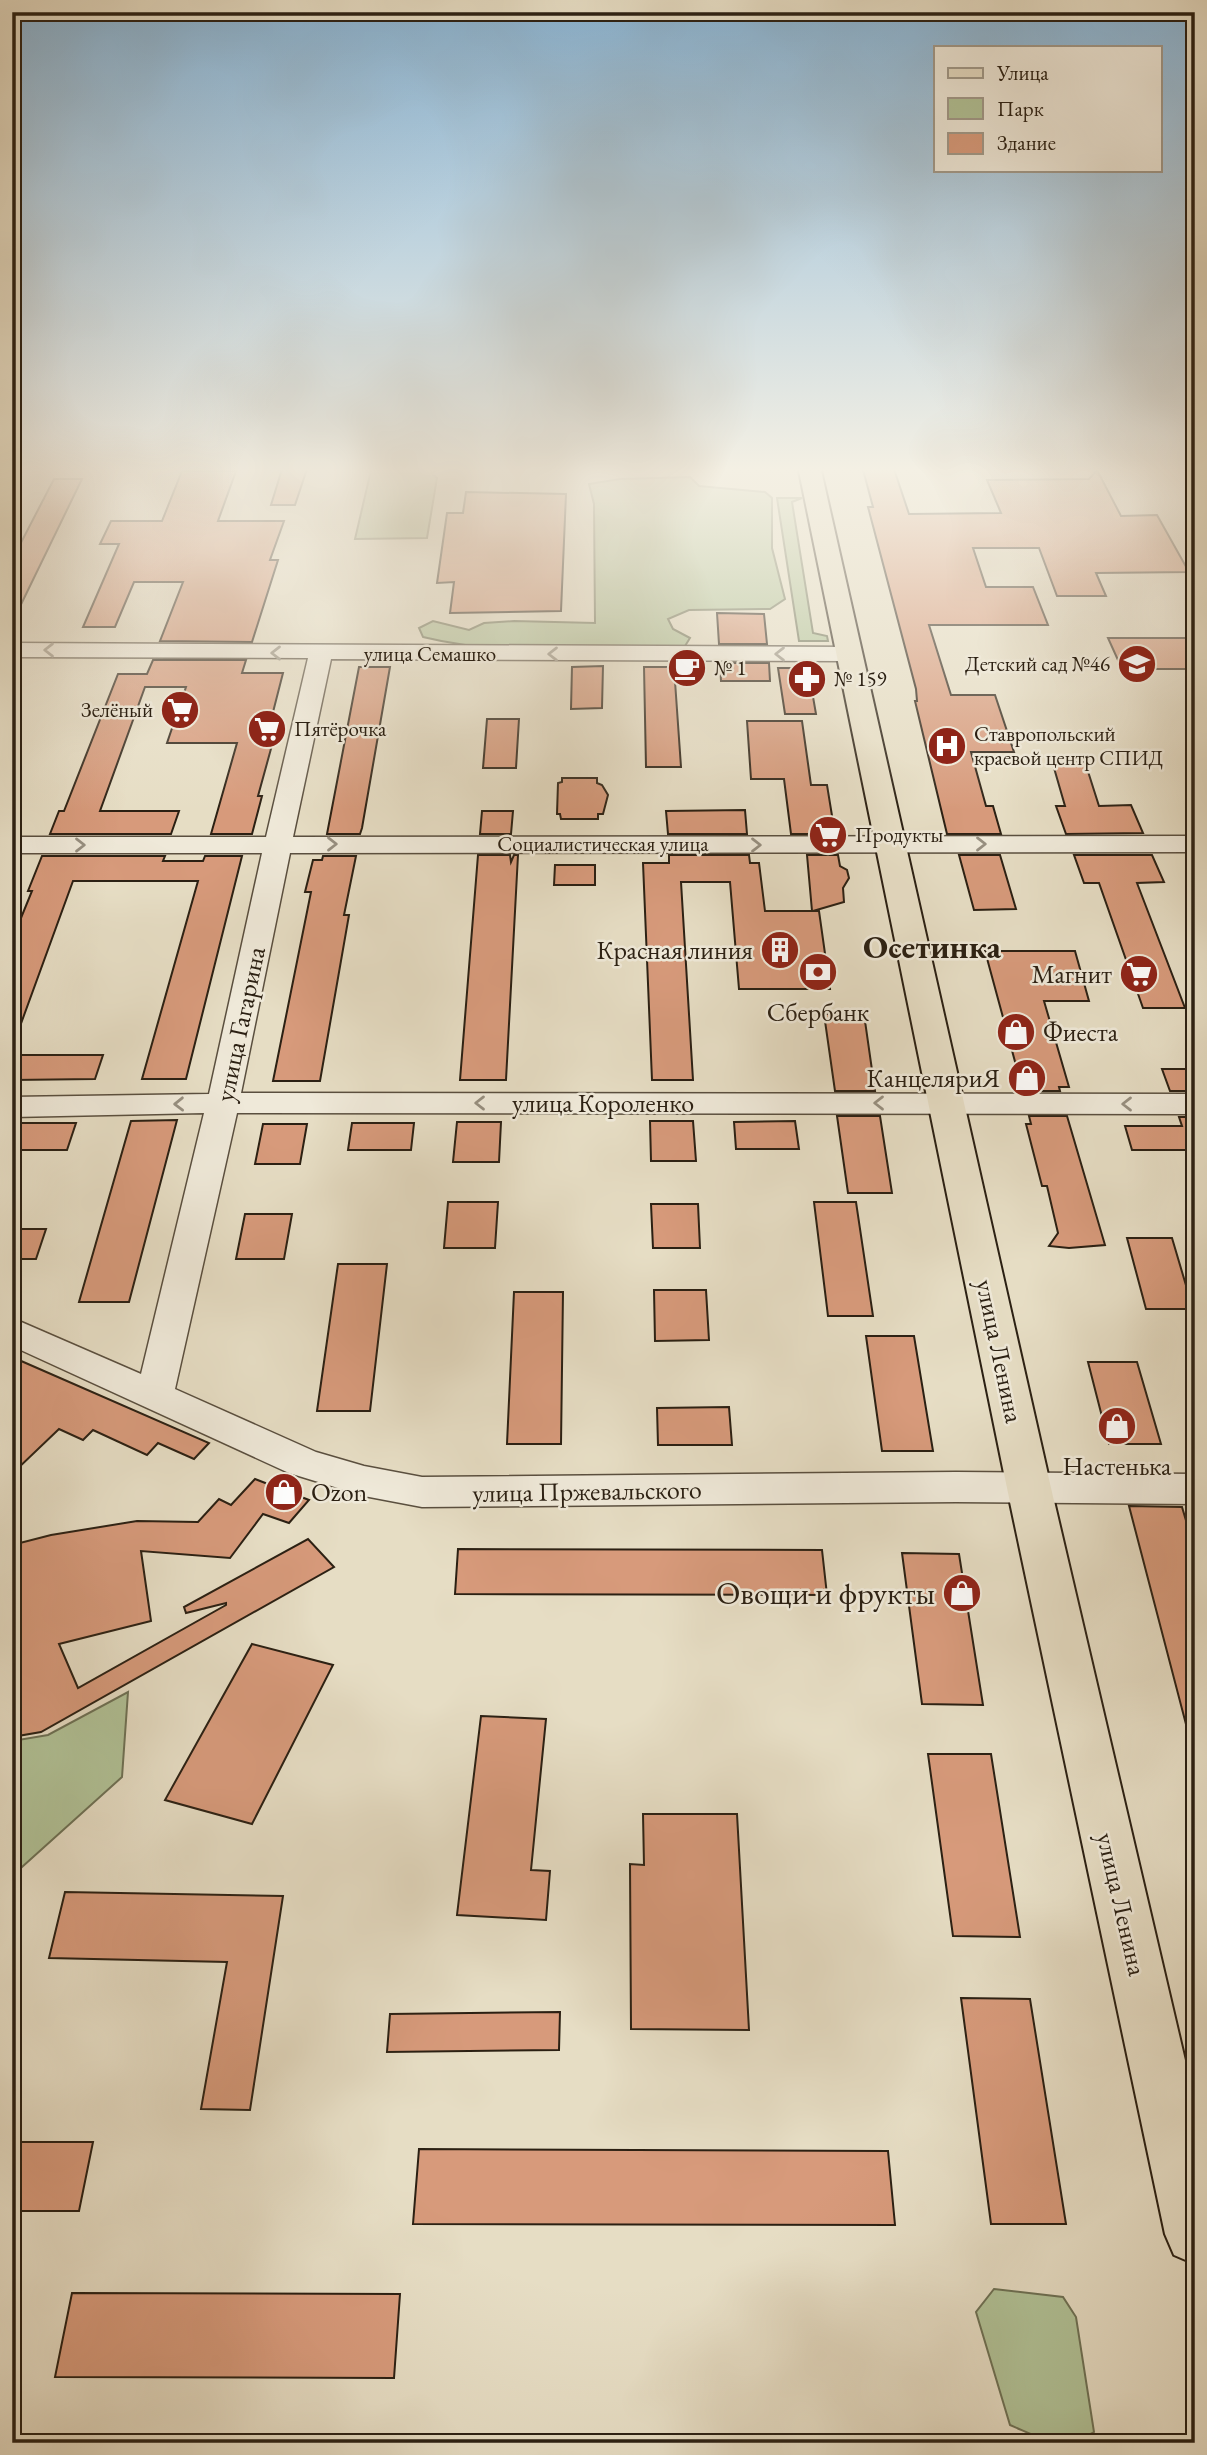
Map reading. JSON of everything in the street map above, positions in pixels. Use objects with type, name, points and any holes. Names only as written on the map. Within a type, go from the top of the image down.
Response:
[{"type":"main road","name":"улица Ленина","points":[[833,581],[1028,1488],[1195,2234]]},
{"type":"street","name":"улица Семашко","points":[[12,650],[848,654]]},
{"type":"street","name":"улица Гагарина","points":[[155,1394],[223,1103],[321,653]]},
{"type":"street","name":"Социалистическая улица","points":[[12,845],[1195,844]]},
{"type":"street","name":"улица Короленко","points":[[12,1107],[223,1103],[1195,1104]]},
{"type":"street","name":"улица Пржевальского","points":[[12,1331],[303,1463],[364,1481],[422,1492],[1195,1489]]},
{"type":"green space","points":[[595,581],[780,581],[785,599],[770,609],[689,610],[668,619],[673,629],[690,638],[685,646],[586,650],[488,648],[423,637],[419,628],[433,621],[469,630],[484,623],[514,621],[595,623]]},
{"type":"green space","points":[[790,581],[805,581],[813,633],[827,636],[828,641],[799,641]]},
{"type":"green space","points":[[128,1692],[122,1777],[12,1876],[12,1741],[48,1735]]},
{"type":"green space","points":[[994,2289],[1063,2297],[1076,2317],[1094,2432],[1082,2438],[1062,2442],[1042,2439],[1010,2425],[976,2312]]},
{"type":"building","points":[[12,581],[33,581],[12,623]]},
{"type":"building","points":[[103,581],[271,581],[252,642],[160,641],[183,582],[134,582],[115,627],[83,627]]},
{"type":"building","points":[[437,581],[562,581],[561,611],[450,613],[454,582],[437,583]]},
{"type":"building","points":[[887,581],[984,581],[986,587],[1033,587],[1048,625],[929,625],[951,695],[995,695],[1014,752],[971,752],[986,806],[993,806],[1001,834],[947,834],[915,701],[916,689]]},
{"type":"building","points":[[1051,581],[1099,581],[1106,596],[1057,596]]},
{"type":"building","points":[[717,613],[764,614],[767,644],[719,644]]},
{"type":"building","points":[[1108,638],[1195,638],[1195,669],[1122,669]]},
{"type":"building","points":[[153,660],[246,660],[242,673],[283,673],[272,716],[280,716],[258,796],[262,796],[252,834],[211,834],[237,743],[167,743],[186,687],[145,687],[100,811],[179,811],[171,834],[50,834],[59,811],[64,811],[118,674],[147,674]]},
{"type":"building","points":[[720,663],[769,663],[770,681],[721,681]]},
{"type":"building","points":[[603,666],[602,708],[571,709],[572,667]]},
{"type":"building","points":[[359,667],[390,667],[362,828],[360,834],[327,834]]},
{"type":"building","points":[[644,667],[674,667],[681,767],[646,767]]},
{"type":"building","points":[[778,668],[808,668],[816,714],[785,714]]},
{"type":"building","points":[[487,719],[519,719],[516,768],[483,768]]},
{"type":"building","points":[[747,721],[802,721],[811,785],[827,785],[835,834],[791,834],[784,779],[751,779]]},
{"type":"building","points":[[1052,761],[1085,762],[1099,806],[1131,805],[1143,833],[1066,834],[1056,806],[1065,806]]},
{"type":"building","points":[[562,778],[597,778],[597,783],[602,785],[608,795],[603,814],[598,814],[598,819],[561,819],[560,814],[557,814],[558,783],[562,782]]},
{"type":"building","points":[[745,810],[747,834],[668,834],[666,811]]},
{"type":"building","points":[[482,811],[513,811],[511,834],[480,834]]},
{"type":"building","points":[[478,855],[510,855],[511,862],[514,855],[518,855],[506,1080],[460,1080]]},
{"type":"building","points":[[669,855],[749,855],[750,863],[759,863],[765,911],[812,911],[807,855],[838,855],[840,866],[847,870],[849,878],[843,888],[844,902],[813,911],[819,911],[830,989],[739,989],[730,882],[681,882],[693,1080],[652,1080],[643,863],[669,863]]},
{"type":"building","points":[[959,855],[1000,855],[1016,909],[974,910]]},
{"type":"building","points":[[1074,855],[1152,855],[1164,882],[1137,883],[1185,1008],[1143,1008],[1099,883],[1084,883]]},
{"type":"building","points":[[42,856],[165,856],[163,861],[203,861],[205,856],[242,856],[186,1079],[142,1079],[198,881],[73,881],[15,1040],[12,1039],[12,940],[32,891],[28,891]]},
{"type":"building","points":[[323,856],[356,856],[344,915],[349,915],[320,1081],[273,1081],[311,892],[305,892],[313,860],[322,860]]},
{"type":"building","points":[[555,865],[595,865],[595,885],[554,885]]},
{"type":"building","points":[[985,951],[1075,951],[1089,1001],[1044,1001],[1069,1087],[1059,1087],[1060,1091],[1023,1091]]},
{"type":"building","points":[[824,1014],[864,1014],[875,1091],[835,1091]]},
{"type":"building","points":[[12,1055],[103,1055],[95,1079],[12,1080]]},
{"type":"building","points":[[1162,1069],[1195,1069],[1195,1091],[1170,1091]]},
{"type":"building","points":[[837,1116],[880,1116],[892,1193],[848,1193]]},
{"type":"building","points":[[1029,1116],[1067,1116],[1105,1245],[1069,1248],[1049,1246],[1058,1233],[1047,1186],[1042,1186],[1026,1124],[1031,1124]]},
{"type":"building","points":[[1179,1117],[1195,1117],[1195,1153],[1191,1150],[1132,1150],[1125,1126],[1182,1126]]},
{"type":"building","points":[[177,1120],[129,1302],[79,1302],[131,1121]]},
{"type":"building","points":[[650,1121],[693,1121],[696,1161],[651,1161]]},
{"type":"building","points":[[795,1121],[799,1149],[736,1149],[734,1122]]},
{"type":"building","points":[[457,1122],[501,1122],[499,1162],[453,1162]]},
{"type":"building","points":[[12,1123],[76,1123],[67,1150],[12,1150]]},
{"type":"building","points":[[352,1123],[414,1123],[411,1150],[348,1150]]},
{"type":"building","points":[[263,1124],[307,1124],[300,1164],[255,1164]]},
{"type":"building","points":[[448,1202],[498,1202],[495,1248],[444,1248]]},
{"type":"building","points":[[814,1202],[856,1202],[873,1316],[828,1316]]},
{"type":"building","points":[[651,1204],[698,1204],[700,1248],[653,1248]]},
{"type":"building","points":[[245,1214],[292,1214],[284,1259],[236,1259]]},
{"type":"building","points":[[12,1229],[46,1229],[36,1259],[12,1259]]},
{"type":"building","points":[[1127,1238],[1172,1238],[1193,1309],[1146,1309]]},
{"type":"building","points":[[338,1264],[387,1264],[370,1411],[317,1411]]},
{"type":"building","points":[[654,1290],[706,1290],[709,1340],[655,1341]]},
{"type":"building","points":[[514,1292],[563,1292],[561,1444],[507,1444]]},
{"type":"building","points":[[866,1336],[914,1336],[933,1451],[882,1451]]},
{"type":"building","points":[[12,1357],[209,1443],[194,1459],[158,1443],[147,1455],[93,1430],[83,1440],[59,1429],[12,1474]]},
{"type":"building","points":[[1088,1362],[1137,1362],[1161,1444],[1109,1444]]},
{"type":"building","points":[[729,1407],[732,1445],[658,1445],[657,1408]]},
{"type":"building","points":[[255,1479],[309,1500],[289,1523],[263,1514],[230,1558],[141,1551],[151,1621],[59,1644],[78,1688],[226,1605],[186,1613],[184,1607],[308,1539],[334,1567],[41,1732],[12,1737],[12,1545],[51,1535],[137,1521],[198,1522],[219,1499],[231,1505]]},
{"type":"building","points":[[1129,1506],[1182,1507],[1195,1551],[1195,1731],[1188,1732]]},
{"type":"building","points":[[458,1549],[822,1550],[827,1595],[455,1594]]},
{"type":"building","points":[[902,1553],[959,1554],[983,1705],[922,1704]]},
{"type":"building","points":[[252,1644],[333,1665],[252,1824],[165,1800]]},
{"type":"building","points":[[481,1716],[546,1719],[531,1870],[550,1871],[546,1920],[457,1915]]},
{"type":"building","points":[[928,1754],[991,1754],[1020,1937],[953,1936]]},
{"type":"building","points":[[643,1814],[737,1814],[749,2030],[631,2029],[630,1864],[644,1865]]},
{"type":"building","points":[[65,1892],[283,1896],[250,2110],[201,2109],[227,1962],[49,1958]]},
{"type":"building","points":[[961,1998],[1030,1999],[1066,2224],[991,2224]]},
{"type":"building","points":[[560,2012],[559,2050],[387,2052],[390,2014]]},
{"type":"building","points":[[12,2142],[93,2142],[79,2211],[12,2211]]},
{"type":"building","points":[[419,2149],[888,2151],[895,2225],[413,2224]]},
{"type":"building","points":[[72,2293],[400,2294],[394,2378],[55,2377]]},
{"type":"place","name":"Детский сад №46","points":[[1137,664]]},
{"type":"place","name":"№ 1","points":[[687,668]]},
{"type":"place","name":"№ 159","points":[[807,679]]},
{"type":"place","name":"Зелёный","points":[[180,710]]},
{"type":"place","name":"Пятёрочка","points":[[267,729]]},
{"type":"place","name":"Ставропольский краевой центр СПИД","points":[[947,746]]},
{"type":"place","name":"Продукты","points":[[828,835]]},
{"type":"place","name":"Красная линия","points":[[780,950]]},
{"type":"place","name":"Сбербанк","points":[[818,972]]},
{"type":"place","name":"Магнит","points":[[1139,974]]},
{"type":"place","name":"Фиеста","points":[[1016,1032]]},
{"type":"place","name":"КанцеляриЯ","points":[[1027,1078]]},
{"type":"place","name":"Настенька","points":[[1117,1426]]},
{"type":"place","name":"Ozon","points":[[284,1492]]},
{"type":"place","name":"Овощи и фрукты","points":[[962,1593]]},
{"type":"district","name":"Осетинка","points":[[932,946]]}]
